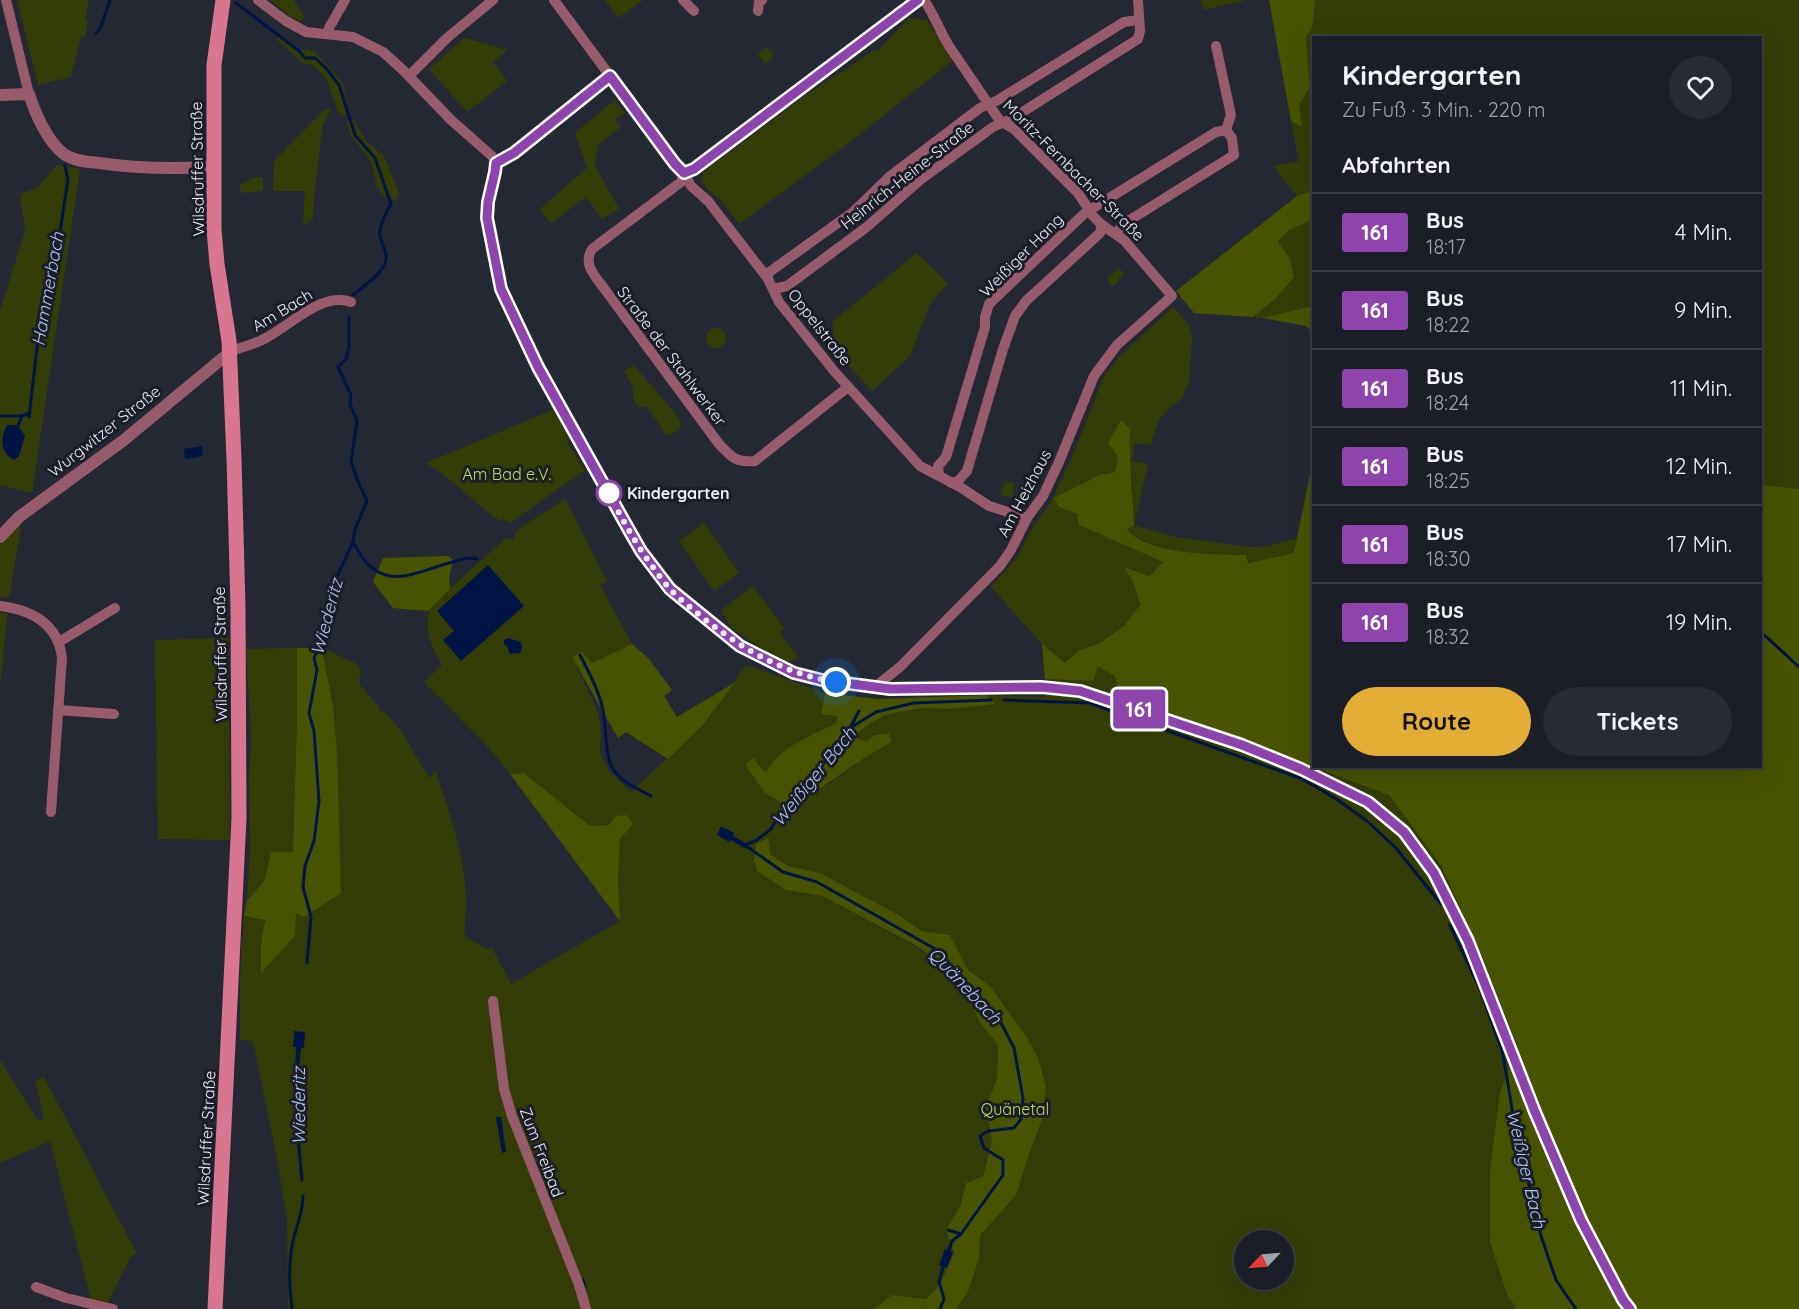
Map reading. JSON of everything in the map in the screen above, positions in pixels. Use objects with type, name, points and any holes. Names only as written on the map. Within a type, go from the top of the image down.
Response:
[{"type":"main road","name":"Wilsdruffer Straße","points":[[215,1309],[239,818],[238,607],[230,352],[214,229],[214,65],[223,0]]},
{"type":"street","points":[[6,0],[29,94],[50,138],[64,154],[83,161],[142,169],[215,167]]},
{"type":"street","points":[[258,0],[295,27],[306,32],[353,38],[391,58],[451,120],[492,156],[496,163],[487,218],[501,289],[538,367],[641,551],[664,582],[740,646],[794,673],[822,680],[877,687],[948,690],[1041,687],[1080,691],[1242,745],[1301,769],[1368,802],[1404,832],[1434,873],[1468,941],[1535,1112],[1581,1220],[1599,1257],[1630,1309]]},
{"type":"street","points":[[329,34],[329,28],[345,0]]},
{"type":"street","points":[[409,76],[447,38],[493,0]]},
{"type":"street","name":"Oppelstraße","points":[[554,0],[684,173],[691,186],[708,201],[770,284],[779,302],[848,387],[920,466],[989,506],[1027,518]]},
{"type":"street","points":[[683,0],[694,11]]},
{"type":"street","name":"Straße der Stahlwerker","points":[[848,387],[754,461],[735,460],[719,444],[603,287],[589,264],[588,256],[592,249],[681,182],[684,173],[699,167],[918,0]]},
{"type":"street","name":"Moritz-Fernbacher-Straße","points":[[924,0],[936,18],[942,35],[988,105],[1003,123],[1014,129],[1078,193],[1102,225],[1116,233],[1172,296]]},
{"type":"street","name":"Heinrich-Heine-Straße","points":[[1138,0],[1138,20],[1138,39],[993,127],[921,180],[868,226],[787,286],[770,284],[768,273],[853,212],[889,177],[980,108],[1124,22],[1138,20]]},
{"type":"street","points":[[1116,233],[1125,223],[1234,155],[1229,134],[1231,115],[1216,46]]},
{"type":"street","points":[[496,163],[514,153],[610,76]]},
{"type":"street","points":[[0,94],[29,94]]},
{"type":"street","name":"Weißiger Hang","points":[[939,475],[938,466],[946,458],[985,327],[989,304],[1089,210],[1216,132],[1229,134]]},
{"type":"street","points":[[951,483],[958,481],[967,471],[1015,316],[1026,301],[1100,233],[1102,225]]},
{"type":"street","name":"Am Heizhaus","points":[[877,687],[900,667],[1000,566],[1027,518],[1043,496],[1094,376],[1117,345],[1172,296]]},
{"type":"street","name":"Am Bach","points":[[230,352],[277,333],[325,302],[335,299],[351,302]]},
{"type":"street","name":"Wurgwitzer Straße","points":[[0,537],[20,517],[128,437],[230,352]]},
{"type":"street","points":[[0,606],[31,614],[50,627],[59,642],[62,658],[51,812]]},
{"type":"street","points":[[59,642],[115,608]]},
{"type":"street","points":[[58,710],[114,714]]},
{"type":"street","name":"Zum Freibad","points":[[493,1001],[504,1089],[512,1116],[579,1285],[586,1309]]},
{"type":"street","points":[[36,1287],[66,1298],[113,1309]]},
{"type":"green space","points":[[17,0],[89,0],[85,36],[81,36],[71,77],[38,85]]},
{"type":"green space","points":[[270,0],[294,0],[304,17],[302,22],[290,16]]},
{"type":"green space","points":[[605,0],[643,0],[618,18]]},
{"type":"green space","points":[[1201,0],[1247,0],[1204,10]]},
{"type":"green space","points":[[1269,0],[1315,0],[1312,28],[1306,37],[1310,87],[1299,105],[1302,127],[1291,121]]},
{"type":"green space","points":[[1315,0],[1799,0],[1799,489],[1762,485],[1762,36],[1312,36],[1312,191],[1297,196],[1273,166],[1299,161],[1291,121],[1302,126],[1299,105],[1310,87],[1306,37],[1312,28]]},
{"type":"green space","points":[[909,18],[927,20],[952,61],[845,146],[739,224],[720,199],[709,191],[702,181],[703,172],[806,95],[876,49],[878,51]]},
{"type":"green space","points":[[279,34],[300,50],[314,51],[342,82],[350,114],[342,116],[338,112],[327,79],[314,66],[303,63],[276,39]]},
{"type":"green space","points":[[464,38],[508,50],[493,62],[507,81],[467,112],[429,69]]},
{"type":"green space","points":[[767,47],[774,56],[765,64],[758,54]]},
{"type":"green space","points":[[615,100],[625,113],[615,119],[621,127],[599,144],[594,164],[619,209],[602,219],[586,197],[551,223],[540,209],[587,168],[575,133]]},
{"type":"green space","points":[[325,109],[331,110],[323,124],[313,219],[303,226],[305,191],[273,191],[274,161]]},
{"type":"green space","points":[[353,119],[367,142],[384,156],[399,194],[396,201],[384,195],[377,187],[371,162],[353,138],[348,127],[347,121]]},
{"type":"green space","points":[[57,165],[80,169],[32,493],[0,485],[0,311],[25,231],[20,194],[37,188]]},
{"type":"green space","points":[[263,177],[263,191],[240,193],[240,185],[253,178]]},
{"type":"green space","points":[[1312,191],[1312,220],[1289,230],[1278,242],[1290,259],[1294,277],[1275,299],[1253,317],[1194,313],[1176,291],[1297,196]]},
{"type":"green space","points":[[1312,220],[1312,306],[1263,318],[1253,317],[1275,299],[1290,259],[1278,242],[1289,230]]},
{"type":"green space","points":[[917,253],[948,283],[930,304],[910,356],[872,391],[835,350],[832,322]]},
{"type":"green space","points":[[1119,268],[1124,274],[1113,287],[1107,279]]},
{"type":"green space","points":[[1312,306],[1312,332],[1306,326],[1263,318]]},
{"type":"green space","points":[[1173,307],[1189,325],[1192,337],[1189,382],[1182,399],[1169,408],[1158,421],[1151,445],[1135,443],[1132,461],[1148,464],[1134,525],[1175,537],[1249,547],[1262,547],[1296,539],[1295,553],[1248,563],[1246,555],[1182,551],[1165,548],[1137,537],[1127,528],[1133,490],[1129,461],[1130,429],[1118,457],[1115,472],[1089,479],[1059,507],[1077,514],[1079,525],[1163,562],[1150,576],[1125,567],[1134,584],[1140,605],[1124,626],[1100,643],[1078,651],[1065,663],[1042,644],[991,587],[1018,556],[1029,533],[1050,503],[1073,455],[1104,376],[1119,357]]},
{"type":"green space","points":[[712,328],[720,328],[726,334],[726,342],[720,348],[712,348],[706,342],[706,334]]},
{"type":"green space","points":[[634,365],[679,418],[681,428],[672,434],[666,435],[648,408],[638,407],[633,398],[633,387],[624,371]]},
{"type":"green space","name":"Am Bad e.V.","points":[[555,409],[569,436],[567,443],[585,470],[510,523],[503,519],[500,521],[426,463]]},
{"type":"green space","points":[[1121,420],[1130,429],[1134,525],[1127,529],[1137,538],[1150,544],[1182,551],[1246,555],[1248,563],[1294,553],[1312,465],[1312,767],[1122,697],[1114,675],[1098,667],[1093,681],[1045,679],[1042,644],[1065,663],[1078,651],[1100,643],[1124,626],[1140,605],[1134,584],[1124,567],[1150,576],[1163,562],[1079,525],[1077,514],[1059,507],[1054,498],[1099,475],[1115,472],[1118,457],[1108,443]]},
{"type":"green space","points":[[1005,481],[1015,484],[1012,498],[1000,495]]},
{"type":"green space","points":[[1762,485],[1799,489],[1799,1309],[1517,1309],[1507,1295],[1490,1242],[1490,1169],[1500,1092],[1518,1047],[1483,959],[1442,867],[1389,795],[1315,768],[1762,768]]},
{"type":"green space","points":[[565,499],[607,581],[600,585],[632,644],[591,663],[572,657],[598,712],[601,732],[600,752],[609,771],[631,792],[703,725],[746,665],[825,693],[821,713],[837,716],[836,723],[789,748],[765,772],[757,764],[753,778],[819,791],[873,751],[891,742],[875,735],[867,741],[858,740],[859,731],[883,716],[923,708],[951,709],[995,704],[986,695],[1046,697],[1045,679],[1092,681],[1098,667],[1114,675],[1122,697],[1389,795],[1442,867],[1483,959],[1518,1047],[1500,1092],[1490,1169],[1490,1242],[1507,1295],[1517,1309],[956,1309],[968,1292],[979,1258],[980,1235],[1029,1154],[1042,1120],[1024,1033],[990,986],[968,970],[950,935],[922,931],[897,914],[820,873],[788,866],[756,844],[786,890],[822,896],[915,946],[939,963],[966,991],[980,1023],[998,1045],[997,1079],[986,1106],[992,1142],[983,1176],[966,1183],[961,1204],[946,1230],[954,1253],[941,1283],[926,1299],[892,1295],[874,1309],[288,1309],[287,1219],[253,1041],[240,1040],[240,979],[244,916],[265,920],[261,945],[296,913],[333,706],[322,648],[357,664],[361,672],[360,685],[380,708],[380,711],[387,714],[403,734],[429,778],[436,772],[455,833],[465,879],[465,937],[487,949],[492,948],[511,984],[620,921],[618,882],[620,839],[610,825],[590,826],[524,773],[510,774],[489,748],[424,682],[442,665],[429,635],[428,619],[432,605],[506,538],[514,540],[516,531]]},
{"type":"green space","points":[[20,523],[9,598],[0,597],[0,545]]},
{"type":"green space","points":[[704,523],[739,573],[714,591],[679,541]]},
{"type":"green space","points":[[448,556],[453,560],[449,578],[450,589],[428,611],[393,608],[373,582],[383,558]]},
{"type":"green space","points":[[753,586],[784,628],[779,632],[799,658],[783,663],[731,628],[721,610]]},
{"type":"green space","points":[[0,613],[7,613],[0,689]]},
{"type":"green space","points":[[229,638],[230,840],[158,839],[155,640]]},
{"type":"green space","points":[[632,644],[648,658],[672,690],[664,696],[677,717],[734,683],[703,725],[668,759],[626,732],[618,738],[572,657],[582,652],[592,663]]},
{"type":"green space","points":[[297,648],[293,853],[271,852],[264,881],[247,901],[251,738],[246,649]]},
{"type":"green space","points":[[297,648],[322,648],[333,706],[337,753],[341,893],[304,917],[296,913],[295,936],[261,973],[261,945],[265,920],[244,916],[247,901],[264,881],[271,852],[293,852]]},
{"type":"green space","points":[[825,693],[879,699],[986,695],[995,704],[951,709],[923,708],[883,716],[859,731],[858,739],[867,741],[875,735],[889,734],[892,742],[790,808],[764,792],[745,764],[755,758],[757,764],[766,772],[772,763],[788,749],[836,723],[837,716],[821,714]]},
{"type":"green space","points":[[524,773],[590,826],[609,825],[616,816],[627,815],[633,824],[620,839],[618,882],[620,921],[510,774]]},
{"type":"green space","name":"Quänetal","points":[[768,838],[770,854],[788,866],[820,873],[897,914],[922,931],[950,935],[968,970],[990,986],[1024,1033],[1038,1057],[1046,1088],[1042,1120],[1016,1195],[980,1235],[979,1258],[968,1292],[956,1309],[874,1309],[892,1295],[926,1299],[941,1283],[954,1253],[946,1230],[961,1204],[966,1183],[983,1176],[992,1142],[986,1106],[997,1079],[998,1045],[980,1023],[966,991],[939,962],[915,945],[822,896],[786,890],[757,871],[754,860],[756,844]]},
{"type":"green space","points":[[0,1060],[38,1121],[44,1118],[35,1081],[44,1077],[137,1254],[131,1256],[107,1304],[91,1300],[50,1141],[0,1163]]},
{"type":"shaded area","points":[[7,425],[18,425],[25,436],[19,456],[14,460],[6,453],[3,445],[3,435]]},
{"type":"shaded area","points":[[202,446],[203,456],[185,459],[184,449]]},
{"type":"shaded area","points":[[488,565],[524,606],[461,661],[443,640],[454,631],[437,611]]},
{"type":"shaded area","points":[[508,638],[521,642],[520,653],[510,654],[504,644],[504,640]]},
{"type":"shaded area","points":[[721,826],[749,845],[746,849],[717,835]]},
{"type":"shaded area","points":[[294,1031],[305,1032],[299,1068],[295,1067]]},
{"type":"shaded area","points":[[496,1117],[501,1117],[506,1152],[502,1153]]},
{"type":"shaded area","points":[[945,1249],[953,1252],[947,1268],[939,1265]]},
{"type":"waterway","name":"Hammerbach","points":[[96,33],[100,29],[110,0]]},
{"type":"waterway","name":"Wiederitz","points":[[236,3],[305,58],[315,58],[326,68],[339,85],[355,135],[375,158],[391,204],[383,219],[380,232],[386,261],[375,277],[353,295]]},
{"type":"waterway","name":"Hammerbach","points":[[29,417],[43,297],[60,232],[68,179],[65,166]]},
{"type":"waterway","name":"Wiederitz","points":[[307,963],[311,917],[303,887],[305,866],[314,841],[319,801],[314,731],[309,713],[317,670],[314,658],[328,627],[338,574],[353,542],[355,529],[367,501],[351,461],[357,421],[350,404],[351,395],[338,367],[346,359],[349,348],[349,317]]},
{"type":"waterway","name":"Hammerbach","points":[[0,416],[22,416],[30,413]]},
{"type":"waterway","points":[[18,425],[22,416]]},
{"type":"waterway","name":"Quänebach","points":[[353,542],[364,560],[386,575],[406,576],[463,559],[477,559]]},
{"type":"waterway","points":[[1762,633],[1799,667]]},
{"type":"waterway","name":"Quänebach","points":[[580,655],[600,699],[604,713],[608,755],[613,769],[625,781],[651,796]]},
{"type":"waterway","name":"Weißiger Bach","points":[[745,845],[757,840],[771,829],[785,805],[812,779],[850,728],[876,712],[914,703],[991,700]]},
{"type":"waterway","name":"Weißiger Bach","points":[[1004,700],[1090,703],[1302,779],[1335,798],[1367,821],[1395,847],[1441,904]]},
{"type":"waterway","points":[[850,728],[859,711]]},
{"type":"waterway","name":"Quänebach","points":[[745,845],[783,872],[817,882],[937,950],[998,1017],[1014,1048],[1023,1098],[1021,1119],[1014,1128],[988,1131],[980,1136],[984,1148],[1003,1160],[1003,1175],[961,1234],[952,1241],[948,1253]]},
{"type":"waterway","name":"Weißiger Bach","points":[[1450,925],[1480,989],[1503,1054],[1514,1121],[1541,1236],[1556,1280],[1576,1309]]},
{"type":"waterway","name":"Wiederitz","points":[[297,1065],[297,1128],[302,1180]]},
{"type":"waterway","name":"Wiederitz","points":[[292,1309],[290,1261],[303,1196]]},
{"type":"waterway","points":[[948,1230],[961,1234]]},
{"type":"waterway","name":"Quänebach","points":[[940,1309],[944,1299],[939,1281],[944,1264]]},
{"type":"waterway","points":[[583,1280],[585,1287]]},
{"type":"bus line","name":"161","points":[[918,0],[699,167],[684,173],[610,76],[514,153],[496,163],[487,218],[500,285],[538,367],[641,551],[664,582],[716,628],[740,646],[767,661],[794,673],[822,680],[890,689],[1041,687],[1080,691],[1187,725],[1301,769],[1368,802],[1404,832],[1434,873],[1468,941],[1535,1112],[1581,1220],[1599,1257],[1630,1309]]},
{"type":"place","name":"Kindergarten","points":[[609,493]]},
{"type":"route","points":[[609,493],[641,551],[670,589],[693,610],[740,646],[767,661],[794,673],[836,682]]}]
